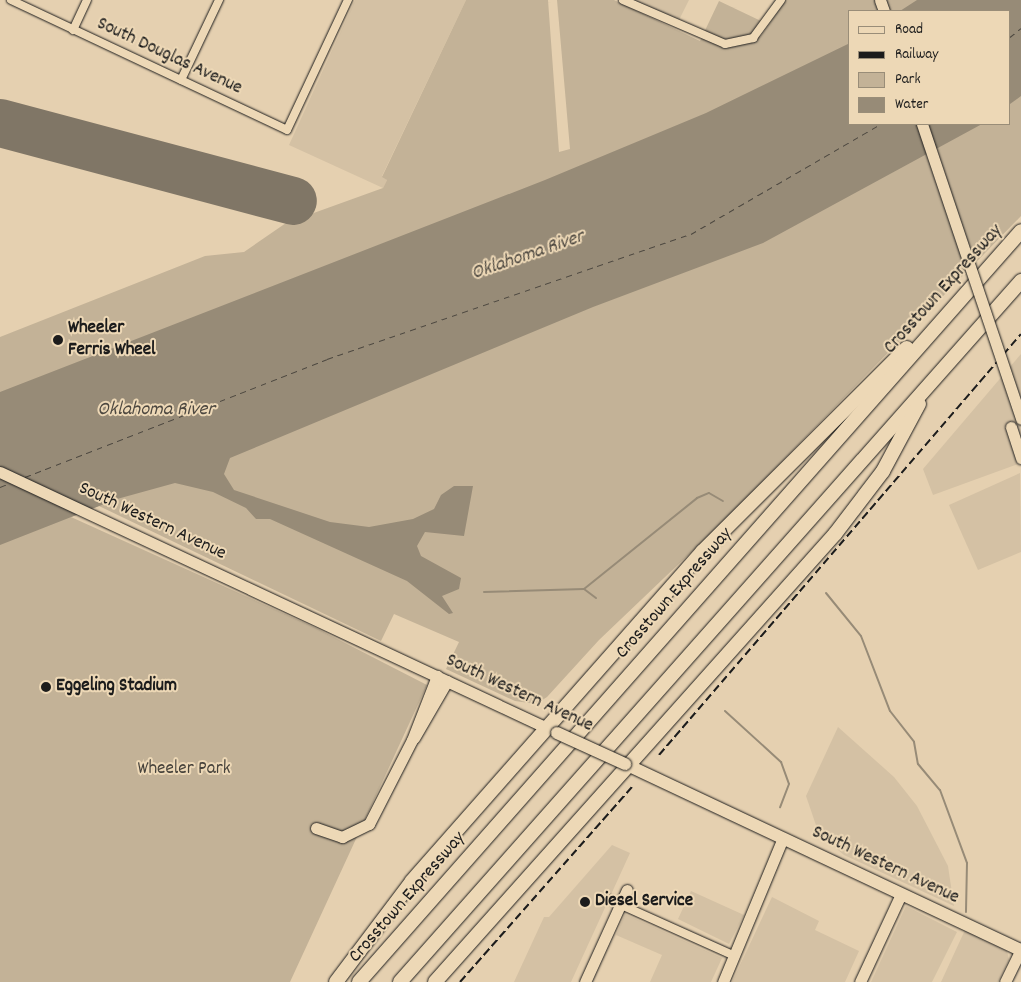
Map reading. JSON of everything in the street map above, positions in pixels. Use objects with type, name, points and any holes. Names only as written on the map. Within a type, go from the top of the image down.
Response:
[{"type":"highway","name":"Crosstown Expressway","points":[[359,982],[1021,231]]},
{"type":"highway","points":[[400,982],[1021,281]]},
{"type":"highway","points":[[336,982],[412,881],[552,730],[741,512],[857,394],[965,295]]},
{"type":"highway","points":[[435,982],[840,527],[882,471],[929,386]]},
{"type":"main road","points":[[922,125],[1021,419]]},
{"type":"main road","points":[[1016,425],[1021,458]]},
{"type":"main road","name":"South Western Avenue","points":[[0,472],[1021,949]]},
{"type":"main road","points":[[316,828],[342,837],[369,824],[412,740],[426,724],[442,679]]},
{"type":"main road","points":[[723,982],[784,838]]},
{"type":"main road","points":[[585,982],[627,890]]},
{"type":"main road","points":[[860,982],[901,894]]},
{"type":"main road","points":[[1006,982],[1021,949]]},
{"type":"street","name":"South Douglas Avenue","points":[[11,0],[287,130],[348,0]]},
{"type":"street","points":[[74,30],[87,0]]},
{"type":"street","points":[[181,80],[219,0]]},
{"type":"street","points":[[623,0],[725,44],[750,40],[774,13],[781,0]]},
{"type":"street","points":[[608,899],[735,956]]},
{"type":"shaded area","points":[[355,0],[466,0],[382,176],[387,180],[383,188],[289,145]]},
{"type":"shaded area","points":[[632,0],[689,0],[678,22]]},
{"type":"shaded area","points":[[1021,354],[1021,463],[933,495],[923,469]]},
{"type":"shaded area","points":[[1020,473],[1021,552],[978,570],[949,505]]},
{"type":"shaded area","points":[[838,727],[894,777],[917,806],[948,866],[954,906],[844,855],[819,834],[806,796]]},
{"type":"shaded area","name":"Diesel Service","points":[[612,845],[630,853],[571,982],[514,982],[544,917],[549,917]]},
{"type":"shaded area","points":[[691,891],[744,915],[729,944],[678,919]]},
{"type":"shaded area","points":[[772,897],[819,921],[815,930],[859,951],[845,982],[732,982]]},
{"type":"shaded area","points":[[906,906],[957,932],[932,982],[871,982]]},
{"type":"shaded area","points":[[625,914],[722,958],[711,982],[650,982],[662,955],[616,935]]},
{"type":"shaded area","points":[[965,930],[1007,951],[1009,960],[998,982],[941,982]]},
{"type":"green space","name":"Wheeler Park","points":[[466,0],[548,0],[559,152],[570,149],[557,0],[614,0],[700,41],[719,1],[761,21],[757,25],[760,37],[786,0],[1021,0],[1021,216],[728,517],[599,640],[547,697],[536,704],[515,701],[446,669],[459,642],[394,614],[381,641],[99,506],[71,517],[316,628],[427,685],[290,982],[0,982],[0,337],[205,256],[244,252],[286,223],[383,188],[387,180],[382,177]]},
{"type":"water","points":[[917,0],[1021,0],[1021,96],[1011,103],[1011,10],[902,10]]},
{"type":"water","name":"Oklahoma River","points":[[848,44],[848,125],[980,125],[763,243],[593,307],[230,458],[224,474],[234,490],[330,522],[369,527],[413,519],[434,509],[441,495],[454,486],[473,486],[464,536],[425,532],[417,546],[421,556],[461,578],[459,589],[442,596],[453,613],[449,614],[407,581],[270,519],[256,519],[246,508],[213,492],[175,483],[117,499],[0,545],[0,392],[545,180],[706,113]]},
{"type":"waterway","points":[[584,589],[697,498],[709,493],[723,501]]},
{"type":"waterway","points":[[484,592],[584,589],[596,598]]},
{"type":"waterway","points":[[826,593],[861,636],[890,711],[914,742],[918,764],[940,790],[967,863],[966,912]]},
{"type":"waterway","points":[[725,711],[781,762],[789,784],[780,807]]},
{"type":"ferry route","points":[[1011,36],[1021,28]]},
{"type":"ferry route","points":[[25,477],[327,359],[691,234],[879,125]]},
{"type":"ferry route","points":[[0,487],[10,483]]},
{"type":"runway","points":[[0,123],[293,201]]},
{"type":"railway","points":[[659,755],[1021,334]]},
{"type":"railway","points":[[460,982],[632,787]]},
{"type":"place","name":"Wheeler Ferris Wheel","points":[[58,340]]},
{"type":"place","name":"Eggeling Stadium","points":[[46,687]]},
{"type":"place","name":"Diesel Service","points":[[585,902]]}]
